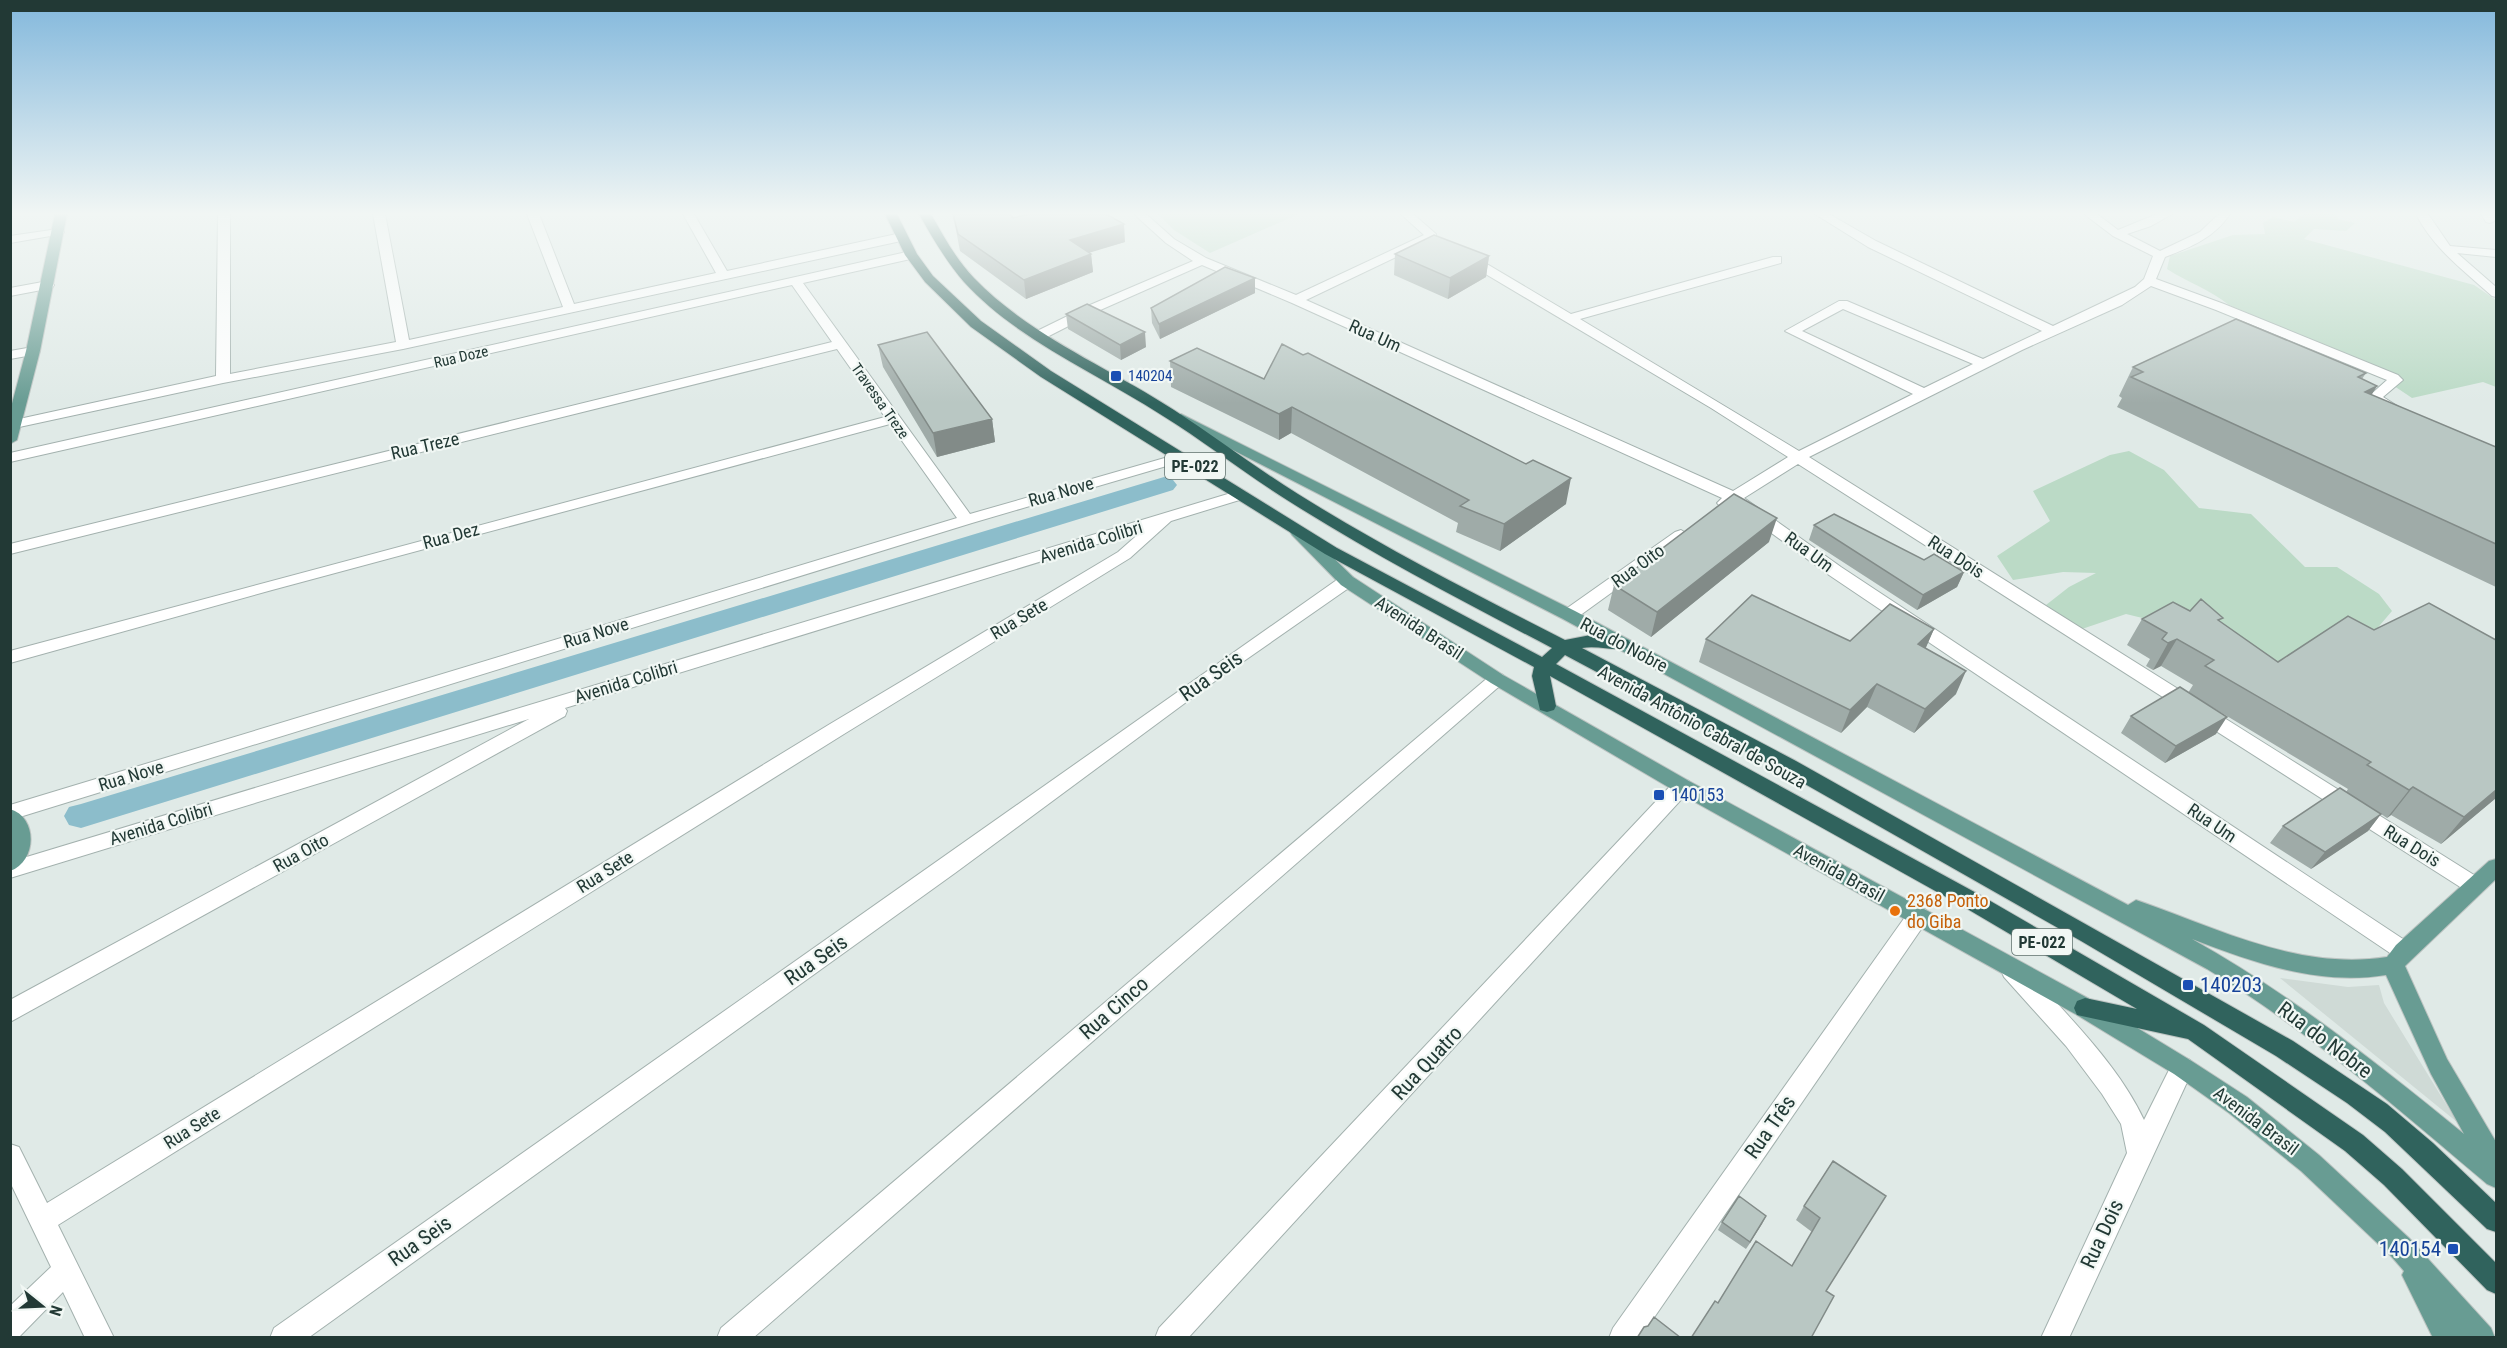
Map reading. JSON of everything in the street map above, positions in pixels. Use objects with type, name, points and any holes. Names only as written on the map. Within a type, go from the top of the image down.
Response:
[{"type":"highway","name":"Avenida Antônio Cabral de Souza","points":[[927,277],[976,324],[1046,374],[1182,457],[1298,532],[1972,902],[2196,1032],[2354,1143],[2393,1177],[2496,1281]]},
{"type":"highway","name":"Avenida Antônio Cabral de Souza","points":[[965,277],[991,303],[1165,410],[1302,503],[1452,588],[1702,718],[2034,903],[2282,1046],[2412,1139],[2448,1171],[2496,1220]]},
{"type":"highway","points":[[1547,706],[1541,685],[1544,665],[1564,646],[1596,640],[1622,644]]},
{"type":"highway","points":[[2085,1008],[2196,1032]]},
{"type":"main road","points":[[10,440],[50,277]]},
{"type":"main road","name":"Rua do Nobre","points":[[1165,410],[1569,615],[2234,974],[2282,1006],[2390,1088],[2496,1176]]},
{"type":"main road","name":"Avenida Brasil","points":[[1298,532],[1347,581],[1497,678],[1682,786],[2085,1008],[2182,1067],[2238,1105],[2310,1163],[2400,1246],[2481,1338]]},
{"type":"main road","points":[[10,814],[19,823],[23,836],[18,853],[10,863]]},
{"type":"main road","points":[[2496,867],[2399,958],[2439,1069],[2496,1162]]},
{"type":"main road","name":"Rua do Nobre","points":[[2078,888],[2262,954],[2298,964],[2352,970],[2399,958]]},
{"type":"main road","name":"Avenida Brasil","points":[[2400,1246],[2448,1338]]},
{"type":"street","points":[[223,379],[224,277]]},
{"type":"street","points":[[392,277],[404,345]]},
{"type":"street","points":[[558,277],[570,309]]},
{"type":"street","name":"Rua Doze","points":[[12,425],[223,379],[404,345],[720,277]]},
{"type":"street","name":"Rua Doze","points":[[10,458],[818,277]]},
{"type":"street","points":[[1040,335],[1094,308],[1165,277]]},
{"type":"street","name":"Rua Um","points":[[1240,277],[1733,497],[1835,571],[2399,958]]},
{"type":"street","points":[[1296,300],[1354,277]]},
{"type":"street","name":"Rua Dois","points":[[1501,277],[1798,457],[2475,886]]},
{"type":"street","points":[[1571,318],[1717,277]]},
{"type":"street","points":[[1940,277],[2051,330]]},
{"type":"street","points":[[1714,511],[1798,457],[2051,330],[2118,302],[2149,281],[2151,277]]},
{"type":"street","points":[[2149,281],[2252,319],[2396,380],[2375,397],[2383,404],[2411,415]]},
{"type":"street","name":"Travessa Treze","points":[[796,282],[966,519]]},
{"type":"street","points":[[2491,284],[2496,293]]},
{"type":"street","points":[[10,292],[48,285]]},
{"type":"street","points":[[1924,394],[1792,331],[1843,304],[1984,364]]},
{"type":"street","name":"Rua Treze","points":[[10,549],[840,344]]},
{"type":"street","points":[[10,355],[33,351]]},
{"type":"street","name":"Rua Dez","points":[[10,657],[266,585],[893,419]]},
{"type":"street","name":"Rua Nove","points":[[10,814],[966,519],[1182,457]]},
{"type":"street","name":"Avenida Colibri","points":[[10,870],[1241,495]]},
{"type":"street","name":"Rua Sete","points":[[42,1221],[837,729],[1124,555],[1164,520]]},
{"type":"street","name":"Rua Oito","points":[[1569,615],[1695,525]]},
{"type":"street","name":"Rua Seis","points":[[284,1338],[948,867],[1202,682],[1347,581]]},
{"type":"street","name":"Rua Cinco","points":[[731,1338],[1497,678]]},
{"type":"street","name":"Rua Oito","points":[[10,1012],[591,693]]},
{"type":"street","name":"Rua Quatro","points":[[1170,1338],[1682,786]]},
{"type":"street","name":"Rua Três","points":[[1623,1338],[1918,916]]},
{"type":"street","points":[[2009,966],[2074,1039],[2110,1086],[2132,1121],[2140,1153]]},
{"type":"street","name":"Rua Dois","points":[[2055,1338],[2182,1067]]},
{"type":"street","points":[[10,1155],[100,1338]]},
{"type":"street","points":[[10,1326],[67,1270]]},
{"type":"shaded area","points":[[2280,978],[2348,987],[2379,985],[2384,1003],[2457,1122]]},
{"type":"green space","points":[[2182,277],[2444,277],[2474,285],[2496,300],[2496,387],[2483,382],[2412,398],[2351,357],[2229,305]]},
{"type":"green space","points":[[2129,451],[2164,470],[2199,508],[2251,514],[2305,567],[2337,567],[2379,594],[2392,611],[2369,638],[2292,697],[2163,623],[2126,614],[2082,629],[2046,605],[2069,587],[2096,573],[2063,572],[2013,580],[1997,556],[2050,521],[2033,491],[2110,455]]},
{"type":"building","points":[[1207,277],[1255,278],[1159,324],[1151,308]]},
{"type":"building","points":[[1087,304],[1145,332],[1120,345],[1066,314]]},
{"type":"building","points":[[2236,319],[2366,373],[2358,377],[2377,386],[2365,392],[2496,447],[2496,544],[2131,377],[2143,372],[2133,367]]},
{"type":"building","points":[[927,332],[992,419],[933,433],[878,345]]},
{"type":"building","points":[[1282,344],[1303,355],[1308,353],[1526,464],[1533,460],[1571,478],[1504,524],[1460,506],[1469,500],[1292,407],[1279,414],[1170,361],[1197,348],[1264,379]]},
{"type":"building","points":[[1734,494],[1777,518],[1657,612],[1614,585]]},
{"type":"building","points":[[1834,514],[1924,560],[1934,554],[1964,572],[1923,595],[1814,525]]},
{"type":"building","points":[[1752,595],[1850,641],[1890,604],[1934,629],[1918,644],[1966,671],[1925,709],[1877,684],[1850,710],[1706,639]]},
{"type":"building","points":[[2201,599],[2223,618],[2218,620],[2278,662],[2348,616],[2374,630],[2429,603],[2496,640],[2496,790],[2464,817],[2413,787],[2409,790],[2367,765],[2371,762],[2205,666],[2214,660],[2177,639],[2168,643],[2162,639],[2167,633],[2142,619],[2173,602],[2190,611]]},
{"type":"building","points":[[2180,687],[2227,717],[2176,746],[2131,716]]},
{"type":"building","points":[[2340,788],[2381,814],[2325,852],[2283,826]]},
{"type":"building","points":[[1833,1161],[1886,1196],[1826,1291],[1834,1296],[1811,1338],[1691,1338],[1715,1301],[1718,1303],[1756,1241],[1792,1266],[1820,1218],[1804,1206]]},
{"type":"building","points":[[1739,1196],[1766,1216],[1750,1242],[1722,1222]]},
{"type":"building","points":[[1654,1317],[1681,1338],[1637,1338]]},
{"type":"waterway","points":[[81,816],[1164,485]]},
{"type":"place","name":"140204","points":[[1116,376]]},
{"type":"place","name":"140153","points":[[1659,795]]},
{"type":"place","name":"2368 Ponto do Giba","points":[[1895,911]]},
{"type":"place","name":"140203","points":[[2188,985]]},
{"type":"place","name":"140154","points":[[2453,1249]]}]
